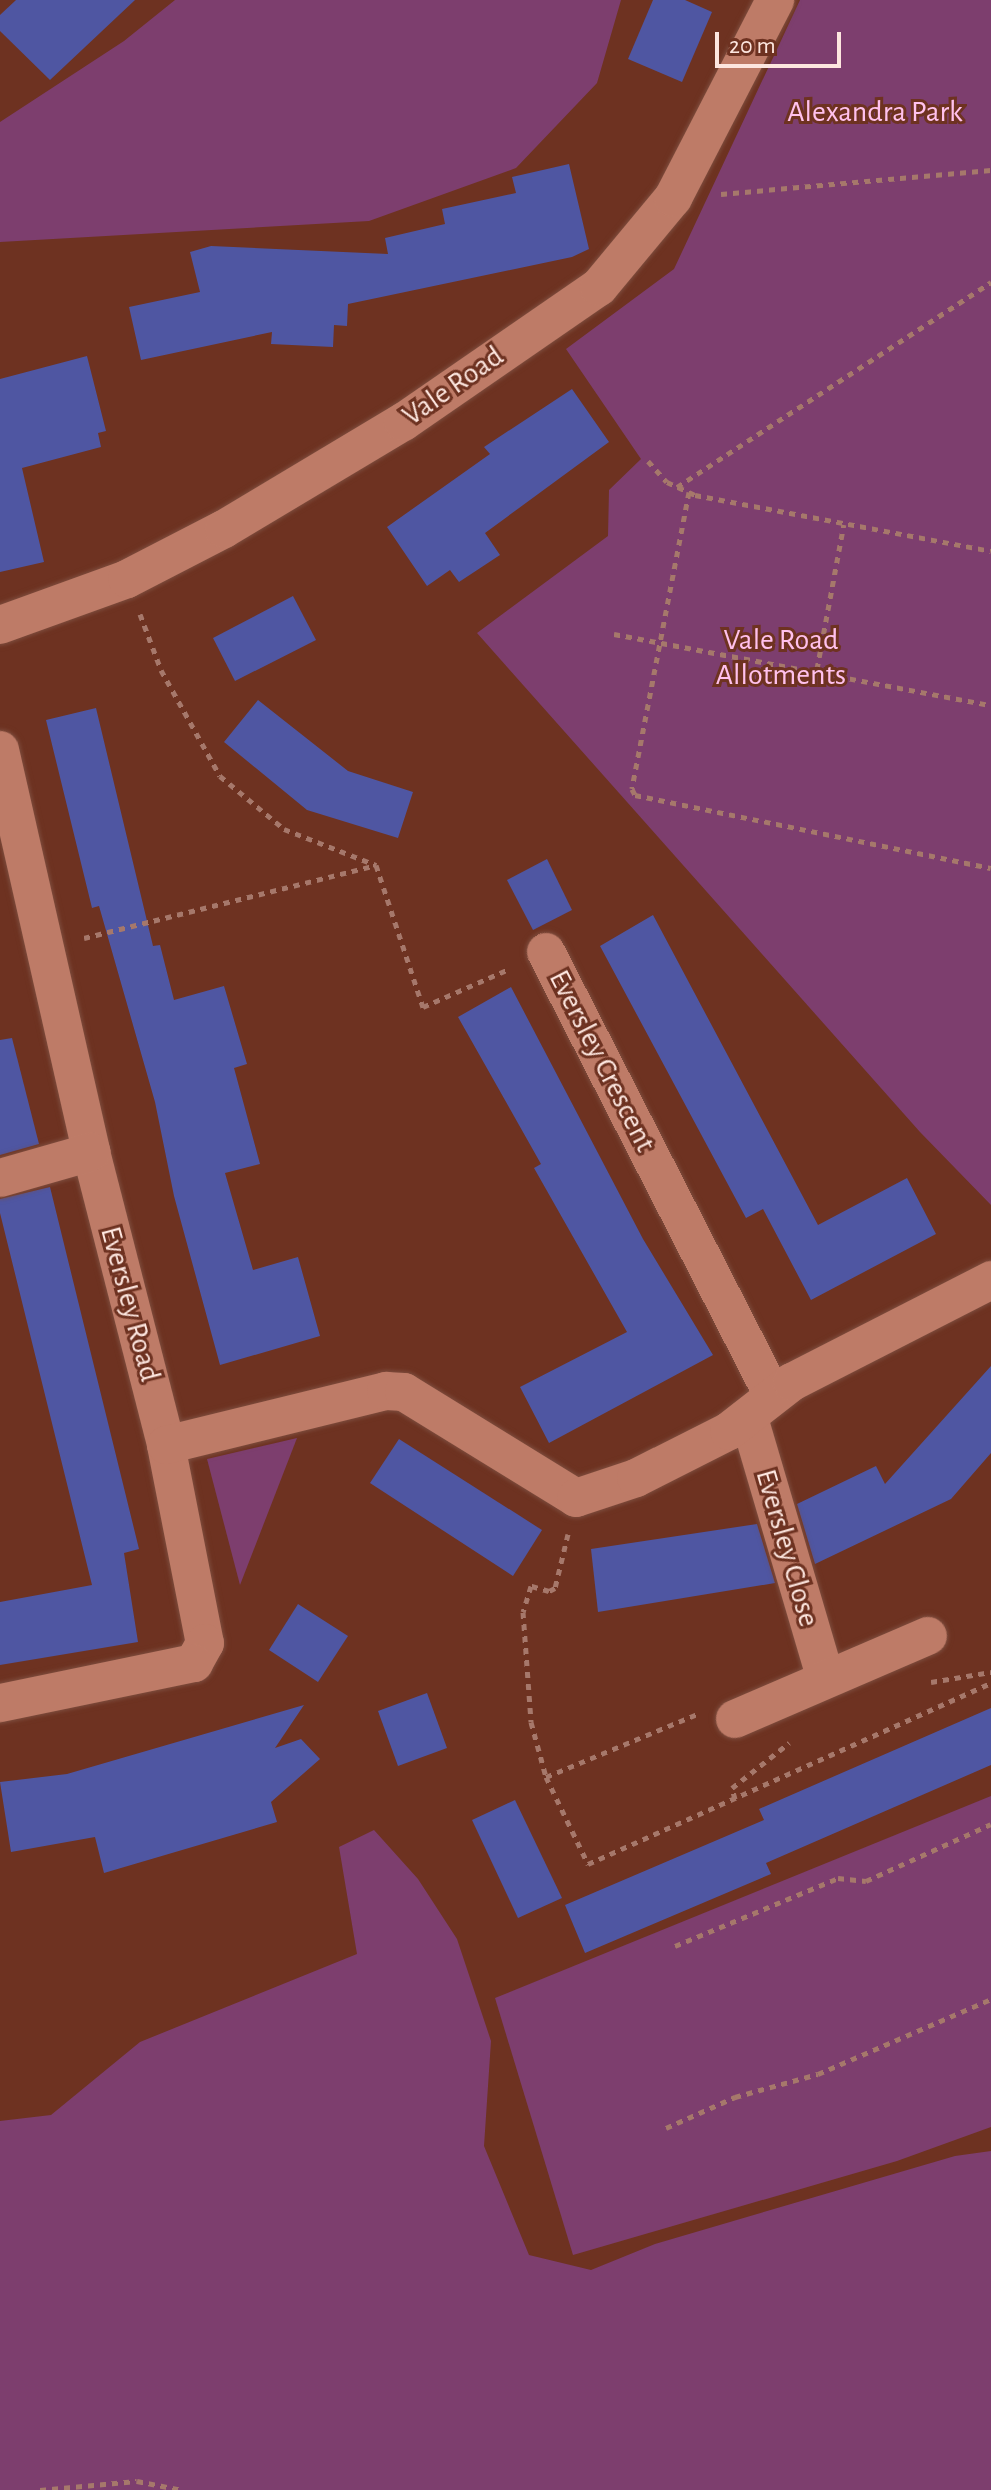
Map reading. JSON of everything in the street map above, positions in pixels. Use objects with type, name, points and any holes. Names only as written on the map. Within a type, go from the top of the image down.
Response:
[{"type":"street","name":"Vale Road","points":[[0,625],[127,579],[224,529],[403,422],[599,287],[673,198],[775,0]]},
{"type":"street","name":"Eversley Road","points":[[0,750],[91,1152],[166,1445],[205,1643],[194,1663],[0,1703]]},
{"type":"street","name":"Eversley Crescent","points":[[546,952],[761,1406]]},
{"type":"street","points":[[0,1178],[91,1152]]},
{"type":"street","points":[[166,1445],[386,1391],[404,1392],[576,1498],[636,1478],[991,1280]]},
{"type":"street","name":"Eversley Close","points":[[761,1406],[825,1677]]},
{"type":"street","points":[[748,1713],[825,1677],[928,1636]]},
{"type":"path","points":[[673,198],[991,170]]},
{"type":"path","points":[[677,487],[991,282]]},
{"type":"path","points":[[648,461],[677,487],[689,492],[991,551]]},
{"type":"path","points":[[689,492],[632,789],[635,795],[991,868]]},
{"type":"path","points":[[817,669],[844,524]]},
{"type":"path","points":[[127,579],[161,670],[220,776],[284,829],[376,865]]},
{"type":"path","points":[[614,634],[661,645],[817,669],[991,705]]},
{"type":"path","points":[[44,948],[376,865]]},
{"type":"path","name":"Eversley Crescent","points":[[376,865],[423,1007],[546,952]]},
{"type":"path","points":[[576,1498],[555,1588],[531,1586],[523,1612],[531,1722],[546,1777],[588,1864],[991,1683]]},
{"type":"path","points":[[546,1777],[738,1697],[748,1713]]},
{"type":"path","points":[[675,1946],[838,1878],[866,1881],[991,1824]]},
{"type":"path","points":[[666,2128],[735,2097],[818,2074],[991,1999]]},
{"type":"path","points":[[40,2490],[137,2481],[182,2490]]},
{"type":"green space","points":[[175,0],[621,0],[597,83],[516,168],[369,221],[0,242],[0,122],[124,41]]},
{"type":"green space","name":"Vale Road Allotments","points":[[800,0],[991,0],[991,1205],[920,1132],[477,633],[608,536],[609,490],[641,459],[566,349],[674,269]]},
{"type":"green space","points":[[297,1438],[240,1585],[207,1459]]},
{"type":"green space","points":[[991,1796],[991,2127],[897,2161],[573,2255],[495,1998]]},
{"type":"green space","points":[[374,1830],[418,1879],[457,1939],[491,2041],[484,2146],[529,2255],[591,2270],[655,2244],[955,2156],[991,2151],[991,2490],[0,2490],[0,2121],[51,2115],[140,2042],[357,1954],[339,1847]]},
{"type":"building","points":[[16,0],[135,0],[50,80],[0,31],[0,15]]},
{"type":"building","points":[[653,0],[685,0],[712,12],[682,82],[628,59]]},
{"type":"building","points":[[569,164],[589,249],[572,257],[348,304],[347,326],[334,325],[333,347],[271,344],[272,332],[141,360],[129,307],[200,292],[190,252],[211,246],[388,254],[385,238],[445,224],[442,209],[516,193],[512,177]]},
{"type":"building","points":[[87,356],[106,431],[98,433],[101,447],[22,468],[44,562],[0,572],[0,379]]},
{"type":"building","points":[[572,389],[609,442],[485,533],[500,555],[459,582],[450,570],[427,586],[387,527],[490,454],[484,447]]},
{"type":"building","points":[[293,596],[316,640],[235,681],[213,638]]},
{"type":"building","points":[[258,700],[348,771],[413,792],[398,838],[307,810],[224,742]]},
{"type":"building","points":[[96,708],[153,946],[160,945],[174,1000],[224,986],[247,1064],[234,1068],[260,1164],[225,1173],[253,1270],[298,1257],[320,1336],[220,1365],[174,1196],[155,1102],[99,906],[92,908],[46,720]]},
{"type":"building","points":[[547,859],[572,910],[533,930],[507,880]]},
{"type":"building","points":[[653,915],[818,1225],[907,1178],[936,1234],[811,1300],[763,1209],[746,1218],[600,946]]},
{"type":"building","points":[[511,987],[643,1239],[713,1355],[549,1443],[520,1387],[627,1332],[534,1168],[541,1164],[458,1017]]},
{"type":"building","points":[[12,1038],[39,1144],[0,1155],[0,1040]]},
{"type":"building","points":[[50,1187],[139,1549],[124,1553],[138,1642],[0,1665],[0,1602],[92,1585],[0,1213],[0,1199]]},
{"type":"building","points":[[991,1366],[991,1453],[951,1499],[815,1564],[797,1504],[876,1466],[885,1484]]},
{"type":"building","points":[[399,1439],[542,1530],[513,1576],[370,1483]]},
{"type":"building","points":[[757,1524],[775,1583],[598,1612],[591,1549]]},
{"type":"building","points":[[298,1604],[348,1636],[318,1682],[269,1650]]},
{"type":"building","points":[[427,1693],[447,1748],[398,1766],[378,1711]]},
{"type":"building","points":[[304,1705],[275,1748],[301,1739],[320,1759],[271,1802],[277,1822],[104,1873],[95,1837],[11,1852],[0,1782],[67,1774]]},
{"type":"building","points":[[991,1708],[991,1765],[766,1863],[771,1874],[585,1953],[565,1905],[764,1820],[759,1809]]},
{"type":"building","points":[[515,1800],[562,1898],[518,1918],[472,1820]]},
{"type":"park label","name":"Alexandra Park","points":[[875,112]]}]
